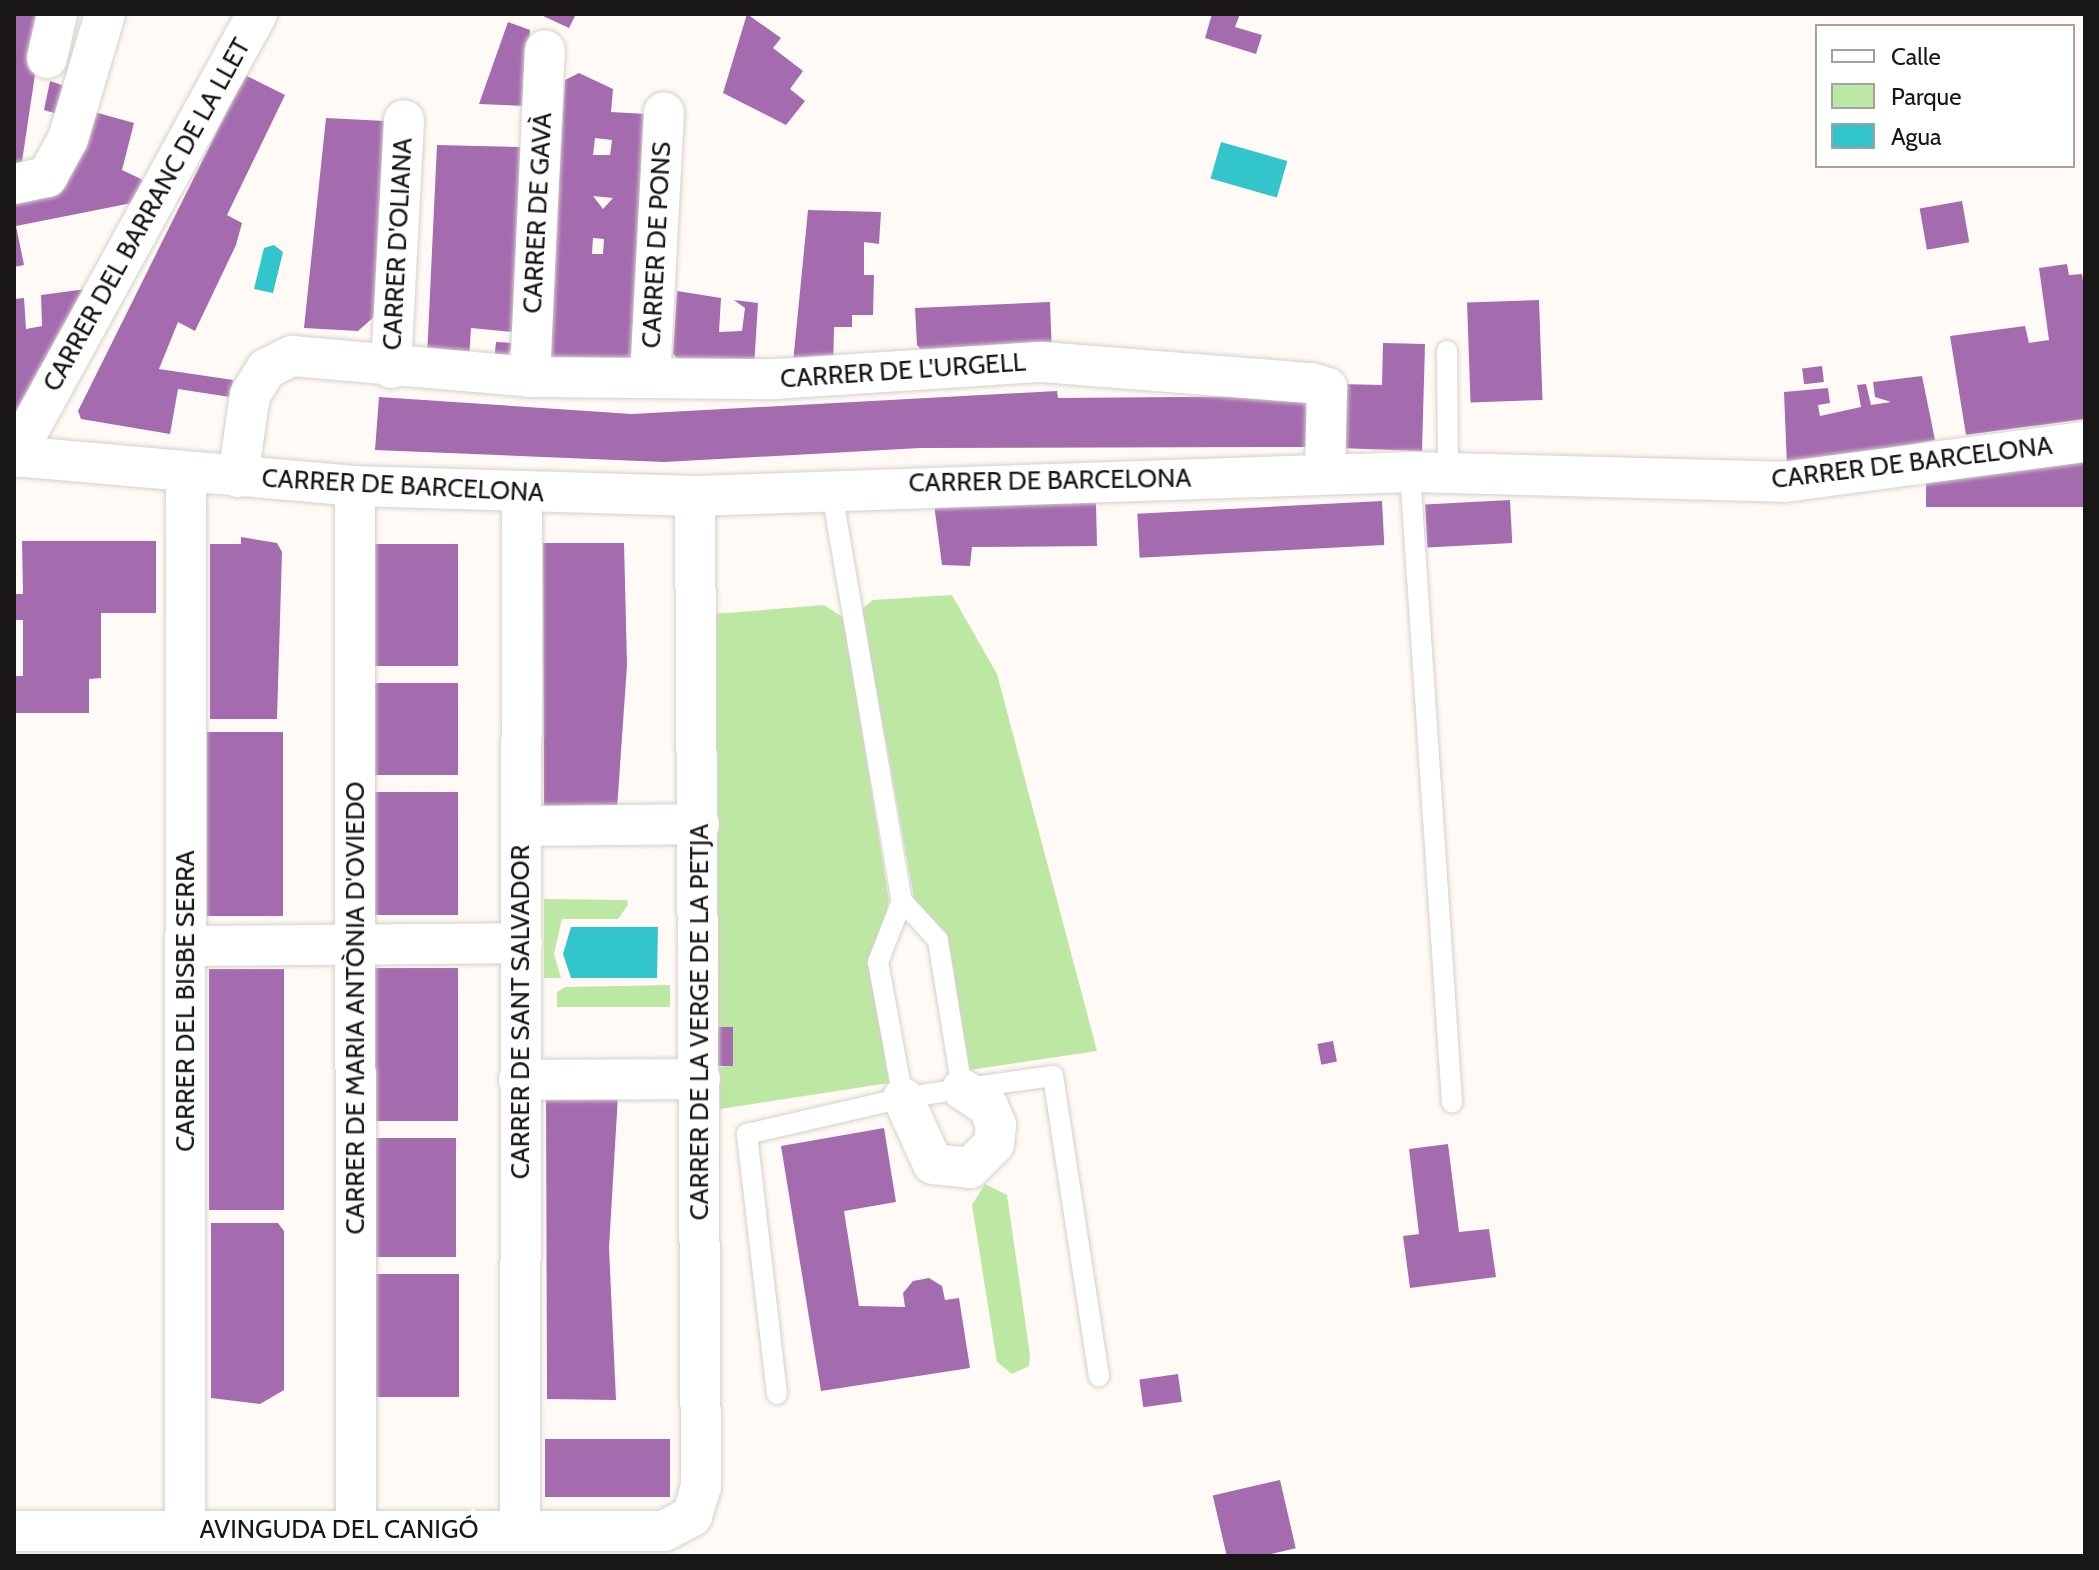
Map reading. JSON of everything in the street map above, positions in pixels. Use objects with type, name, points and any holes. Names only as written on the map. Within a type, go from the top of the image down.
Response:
[{"type":"street","points":[[47,58],[57,14]]},
{"type":"street","points":[[14,184],[47,177],[68,139],[105,14]]},
{"type":"street","name":"CARRER DEL BARRANC DE LA LLET","points":[[14,456],[257,14]]},
{"type":"street","name":"CARRER DE GAVÀ","points":[[530,377],[545,50]]},
{"type":"street","name":"CARRER DE PONS","points":[[650,378],[664,112]]},
{"type":"street","name":"CARRER D'OLIANA","points":[[391,368],[404,120]]},
{"type":"street","name":"CARRER DE L'URGELL","points":[[238,477],[250,395],[266,369],[292,356],[391,368],[530,377],[776,379],[1042,362],[1311,383],[1327,388],[1325,474]]},
{"type":"street","name":"CARRER DE BARCELONA","points":[[14,456],[186,474],[355,486],[695,496],[831,487],[1429,472],[1784,482],[2085,442]]},
{"type":"street","name":"CARRER DEL BISBE SERRA","points":[[185,1529],[186,474]]},
{"type":"street","name":"CARRER DE MARIA ANTÒNIA D'OVIEDO","points":[[355,486],[356,1530]]},
{"type":"street","name":"CARRER DE SANT SALVADOR","points":[[520,1531],[522,493]]},
{"type":"street","name":"CARRER DE LA VERGE DE LA PETJA","points":[[664,1531],[692,1516],[701,1486],[695,496]]},
{"type":"street","points":[[522,826],[699,824]]},
{"type":"street","points":[[186,946],[522,943]]},
{"type":"street","points":[[519,1080],[700,1079]]},
{"type":"street","points":[[903,1098],[933,1164],[970,1168],[994,1144],[996,1125],[988,1106],[962,1089]]},
{"type":"street","name":"AVINGUDA DEL CANIGÓ","points":[[14,1531],[664,1531]]},
{"type":"lane","points":[[1447,351],[1429,472],[1452,1103]]},
{"type":"lane","points":[[831,487],[902,901],[878,962],[903,1098]]},
{"type":"lane","points":[[902,901],[938,940],[962,1089]]},
{"type":"lane","points":[[777,1394],[747,1134],[903,1098],[1053,1076],[1099,1377]]},
{"type":"green space","points":[[952,595],[997,674],[1097,1051],[970,1070],[950,951],[914,898],[862,609],[873,600]]},
{"type":"green space","points":[[824,605],[844,618],[889,901],[872,972],[889,1083],[720,1109],[719,1067],[734,1065],[718,1027],[714,614]]},
{"type":"green space","points":[[544,899],[627,900],[628,905],[618,919],[562,919],[554,954],[561,978],[544,978]]},
{"type":"green space","points":[[670,985],[670,1007],[557,1007],[557,992],[565,987]]},
{"type":"green space","points":[[985,1184],[1007,1195],[1030,1355],[1029,1366],[1012,1374],[997,1362],[972,1205]]},
{"type":"water","points":[[1221,142],[1287,161],[1277,198],[1211,179]]},
{"type":"water","points":[[274,245],[283,252],[273,293],[254,289],[264,248]]},
{"type":"water","points":[[571,927],[658,927],[657,978],[571,978],[563,954]]},
{"type":"building","points":[[14,14],[44,14],[20,175],[14,176]]},
{"type":"building","points":[[539,14],[576,14],[569,28]]},
{"type":"building","points":[[747,14],[781,38],[773,48],[803,71],[790,89],[805,101],[786,125],[723,93]]},
{"type":"building","points":[[1212,14],[1240,14],[1235,27],[1262,35],[1256,54],[1205,38]]},
{"type":"building","points":[[508,22],[530,30],[526,106],[479,104]]},
{"type":"building","points":[[579,73],[613,89],[611,112],[646,114],[635,358],[557,365],[549,355],[565,80]],"holes":[[[595,138],[612,140],[610,155],[593,155]],[[593,196],[613,198],[603,209]],[[593,238],[604,239],[603,254],[592,254]]]},
{"type":"building","points":[[245,75],[285,95],[227,215],[242,223],[236,245],[195,331],[178,322],[159,369],[233,380],[230,397],[178,389],[170,434],[81,419],[78,411]]},
{"type":"building","points":[[50,81],[77,90],[67,117],[44,110]]},
{"type":"building","points":[[91,111],[134,123],[122,170],[143,180],[132,203],[16,226],[24,265],[14,267],[14,195],[67,184]]},
{"type":"building","points":[[326,118],[385,121],[375,316],[358,331],[304,328]]},
{"type":"building","points":[[437,145],[523,147],[514,332],[471,328],[469,359],[427,357]]},
{"type":"building","points":[[1962,201],[1969,242],[1927,250],[1920,208]]},
{"type":"building","points":[[808,210],[881,212],[879,244],[864,242],[864,275],[874,275],[873,315],[852,315],[852,327],[834,327],[833,373],[792,373]]},
{"type":"building","points":[[2067,264],[2069,275],[2082,274],[2085,295],[2085,419],[1966,435],[1950,336],[2025,326],[2029,343],[2049,340],[2039,268]]},
{"type":"building","points":[[86,289],[18,411],[14,411],[14,299],[24,298],[26,329],[42,326],[41,295]]},
{"type":"building","points":[[677,291],[721,298],[719,332],[742,331],[745,308],[734,300],[758,303],[754,367],[686,367],[673,354]]},
{"type":"building","points":[[1539,300],[1542,400],[1471,402],[1467,303]]},
{"type":"building","points":[[1050,302],[1052,356],[932,362],[917,345],[915,308]]},
{"type":"building","points":[[496,342],[513,343],[505,362],[494,361]]},
{"type":"building","points":[[1383,343],[1425,344],[1422,451],[1338,448],[1340,384],[1382,385]]},
{"type":"building","points":[[1822,366],[1824,382],[1804,384],[1802,368]]},
{"type":"building","points":[[1922,376],[1935,440],[1787,467],[1784,392],[1828,388],[1830,403],[1818,405],[1820,416],[1861,407],[1857,385],[1866,384],[1871,405],[1891,402],[1875,397],[1873,382]]},
{"type":"building","points":[[1057,391],[1058,398],[1309,396],[1309,447],[920,448],[664,462],[375,450],[379,397],[632,414]]},
{"type":"building","points":[[1926,457],[2085,457],[2085,507],[1926,507]]},
{"type":"building","points":[[1510,500],[1512,543],[1427,547],[1425,504]]},
{"type":"building","points":[[1382,501],[1384,545],[1140,558],[1137,514]]},
{"type":"building","points":[[1096,503],[1097,546],[972,547],[970,566],[942,565],[934,504]]},
{"type":"building","points":[[241,537],[277,543],[282,552],[277,719],[210,719],[210,544],[241,544]]},
{"type":"building","points":[[22,541],[156,541],[156,613],[101,613],[101,678],[89,679],[89,713],[14,713],[14,676],[23,676],[23,620],[14,620],[14,594],[23,594]]},
{"type":"building","points":[[543,543],[624,543],[627,665],[617,809],[544,809]]},
{"type":"building","points":[[373,544],[458,544],[458,666],[373,666]]},
{"type":"building","points":[[373,683],[458,683],[458,775],[373,775]]},
{"type":"building","points":[[207,732],[283,732],[283,916],[207,916]]},
{"type":"building","points":[[374,792],[458,792],[458,915],[374,915]]},
{"type":"building","points":[[374,968],[458,968],[458,1121],[374,1121]]},
{"type":"building","points":[[209,969],[284,969],[284,1210],[209,1210]]},
{"type":"building","points":[[712,1027],[733,1027],[733,1066],[712,1066]]},
{"type":"building","points":[[1333,1041],[1337,1062],[1321,1065],[1317,1044]]},
{"type":"building","points":[[546,1095],[618,1095],[609,1248],[616,1400],[547,1399]]},
{"type":"building","points":[[884,1128],[896,1202],[844,1211],[859,1306],[905,1307],[903,1293],[913,1281],[929,1278],[942,1286],[945,1300],[959,1298],[970,1368],[821,1391],[781,1146]]},
{"type":"building","points":[[374,1138],[456,1138],[456,1257],[374,1257]]},
{"type":"building","points":[[1448,1144],[1459,1232],[1489,1229],[1496,1277],[1410,1288],[1403,1236],[1419,1234],[1409,1149]]},
{"type":"building","points":[[211,1223],[278,1223],[284,1231],[284,1390],[260,1404],[211,1398]]},
{"type":"building","points":[[374,1274],[459,1274],[459,1397],[374,1397]]},
{"type":"building","points":[[1178,1374],[1182,1402],[1143,1407],[1139,1379]]},
{"type":"building","points":[[545,1439],[670,1439],[670,1497],[545,1497]]},
{"type":"building","points":[[1280,1480],[1296,1548],[1262,1556],[1227,1556],[1213,1496]]}]
